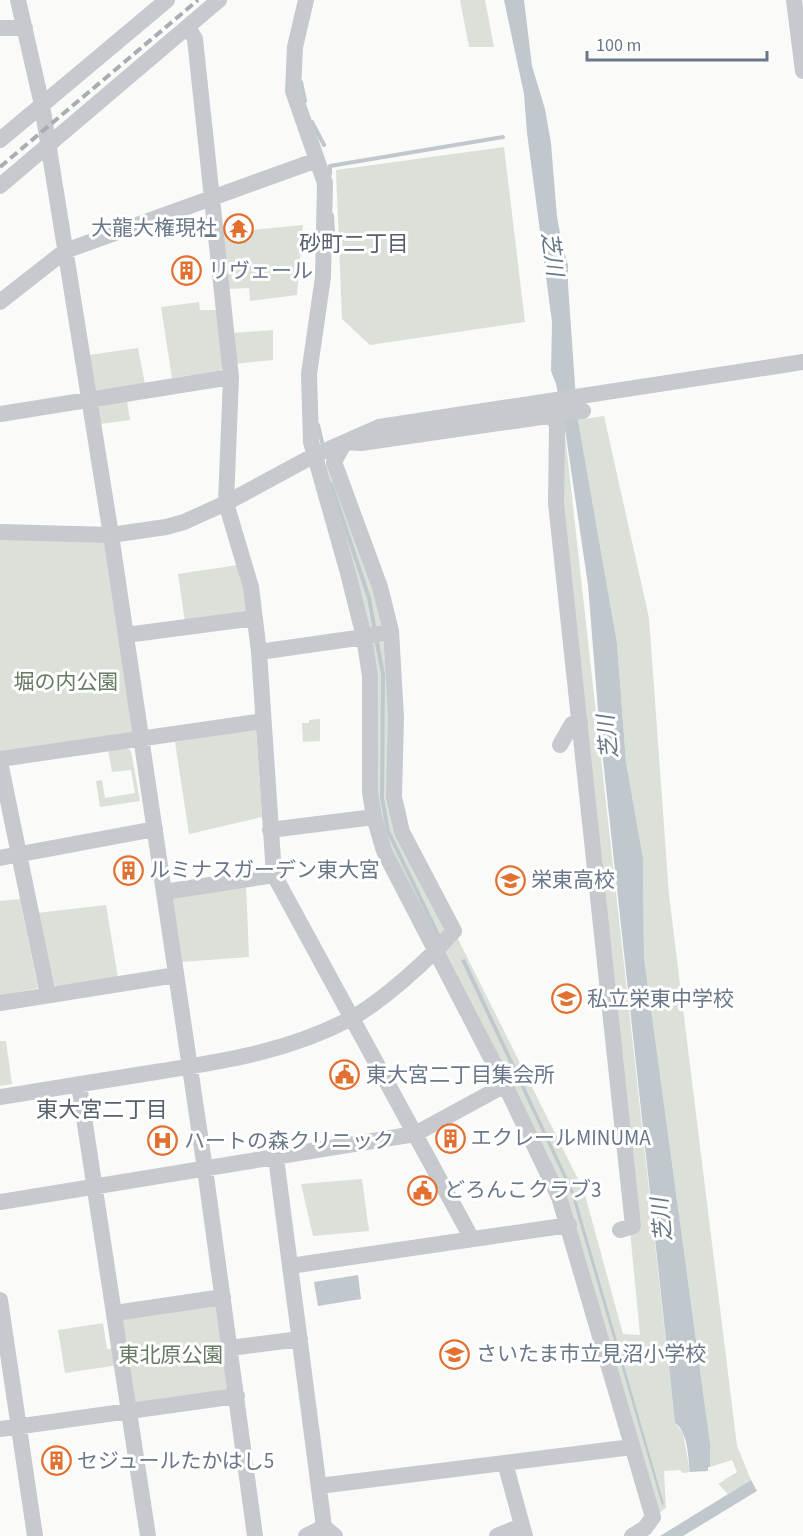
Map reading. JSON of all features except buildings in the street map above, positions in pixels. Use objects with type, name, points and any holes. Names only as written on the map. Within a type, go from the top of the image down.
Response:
[{"type":"street","points":[[18,0],[42,105],[111,535],[205,1169],[255,1536]]},
{"type":"street","points":[[0,140],[167,0]]},
{"type":"street","points":[[0,186],[219,0]]},
{"type":"street","points":[[306,0],[295,47],[293,91],[325,183],[324,278],[309,374],[311,442],[320,453],[348,573],[369,636],[370,781],[374,817],[384,851],[505,1085],[555,1187],[569,1225],[653,1517],[645,1528],[632,1536]]},
{"type":"street","points":[[794,0],[803,72]]},
{"type":"street","points":[[188,27],[195,39],[231,377],[226,503],[251,587],[259,652],[274,875],[472,1239]]},
{"type":"street","points":[[0,28],[25,28]]},
{"type":"street","points":[[0,303],[65,251],[317,160]]},
{"type":"street","points":[[0,532],[111,535],[163,527],[184,522],[226,503],[320,453],[379,427],[803,362]]},
{"type":"street","points":[[0,414],[231,377]]},
{"type":"street","points":[[345,442],[361,443],[583,411]]},
{"type":"street","points":[[556,415],[556,503],[633,1216],[633,1226],[620,1230]]},
{"type":"street","points":[[0,1097],[268,1052],[298,1042],[352,1018],[385,994],[436,951],[454,931],[402,832],[397,814],[394,797],[396,717],[391,631],[380,587],[333,462],[345,442]]},
{"type":"street","points":[[126,635],[255,618]]},
{"type":"street","points":[[259,652],[391,631]]},
{"type":"street","points":[[48,995],[0,760],[263,721]]},
{"type":"street","points":[[560,745],[572,724],[580,722]]},
{"type":"street","points":[[270,830],[374,817]]},
{"type":"street","points":[[0,858],[155,829]]},
{"type":"street","points":[[164,892],[274,875]]},
{"type":"street","points":[[0,1003],[176,975]]},
{"type":"street","points":[[79,1084],[148,1536]]},
{"type":"street","points":[[0,1202],[415,1134],[505,1085]]},
{"type":"street","points":[[276,1158],[319,1486],[330,1532],[306,1536]]},
{"type":"street","points":[[290,1266],[569,1225]]},
{"type":"street","points":[[115,1313],[223,1297]]},
{"type":"street","points":[[0,1300],[35,1536]]},
{"type":"street","points":[[230,1348],[300,1339]]},
{"type":"street","points":[[0,1429],[237,1396]]},
{"type":"street","points":[[319,1486],[632,1447]]},
{"type":"street","points":[[497,1536],[523,1531],[505,1463]]},
{"type":"green space","points":[[460,0],[485,0],[494,47],[469,47]]},
{"type":"green space","points":[[504,147],[525,322],[370,345],[342,319],[336,170]]},
{"type":"green space","points":[[303,225],[297,295],[250,301],[249,288],[227,289],[222,233]]},
{"type":"green space","points":[[199,302],[200,310],[218,310],[223,367],[220,371],[172,378],[161,307]]},
{"type":"green space","points":[[273,330],[273,360],[234,364],[233,333]]},
{"type":"green space","points":[[138,348],[145,384],[95,391],[89,355]]},
{"type":"green space","points":[[127,401],[130,420],[100,424],[96,407],[100,404]]},
{"type":"green space","points":[[604,416],[649,618],[669,895],[737,1446],[751,1480],[728,1494],[718,1484],[737,1472],[732,1460],[710,1467],[710,1443],[644,957],[643,858],[626,762],[617,643],[578,420]]},
{"type":"green space","points":[[564,425],[675,1423],[683,1433],[690,1472],[664,1471],[666,1508],[653,1517],[569,1225],[442,952],[457,937],[584,1191],[623,1334],[640,1335],[559,494]]},
{"type":"green space","points":[[334,462],[380,587],[394,797],[454,931],[436,951],[374,817],[370,676],[317,468]]},
{"type":"green space","name":"堀の内公園","points":[[0,532],[111,535],[141,739],[0,759]]},
{"type":"green space","points":[[238,565],[249,613],[185,622],[178,574]]},
{"type":"green space","points":[[320,719],[320,741],[303,742],[302,723]]},
{"type":"green space","points":[[256,728],[262,817],[189,834],[175,742]]},
{"type":"green space","points":[[126,747],[131,751],[140,801],[100,807],[96,781],[102,780],[105,798],[135,793],[131,770],[112,772],[108,750]]},
{"type":"green space","points":[[246,886],[249,957],[181,962],[170,901],[174,896]]},
{"type":"green space","points":[[20,899],[38,988],[0,996],[0,901]]},
{"type":"green space","points":[[106,905],[118,978],[56,986],[51,983],[37,913]]},
{"type":"green space","points":[[0,1041],[6,1041],[12,1084],[0,1086]]},
{"type":"green space","points":[[362,1179],[369,1231],[313,1236],[301,1184]]},
{"type":"green space","name":"東北原公園","points":[[223,1297],[237,1396],[130,1411],[115,1313]]},
{"type":"green space","points":[[103,1323],[107,1349],[116,1348],[119,1365],[65,1373],[58,1330]]},
{"type":"water","name":"芝川","points":[[504,0],[524,0],[532,66],[545,109],[551,143],[557,217],[568,265],[577,414],[617,643],[626,762],[643,858],[644,957],[710,1443],[708,1471],[690,1472],[683,1432],[675,1423],[599,723],[588,585],[566,436],[556,384],[551,371],[552,322],[524,94]]},
{"type":"water","points":[[465,959],[574,1192],[664,1504],[662,1505],[571,1193],[461,960]]},
{"type":"water","points":[[358,1275],[361,1299],[318,1306],[314,1282]]},
{"type":"water","points":[[751,1480],[757,1491],[683,1536],[660,1536]]},
{"type":"waterway","points":[[301,82],[305,101]]},
{"type":"waterway","points":[[312,122],[324,145]]},
{"type":"waterway","points":[[330,174],[330,166],[503,137]]},
{"type":"waterway","points":[[332,215],[334,253]]},
{"type":"waterway","points":[[318,425],[322,442]]},
{"type":"waterway","points":[[331,484],[369,598],[375,631]]},
{"type":"waterway","points":[[376,638],[383,674],[382,798],[388,831],[439,937]]},
{"type":"railway","points":[[0,167],[198,0]]},
{"type":"place","name":"大龍大権現社","points":[[238,228]]},
{"type":"place","name":"リヴェール","points":[[187,271]]},
{"type":"place","name":"ルミナスガーデン東大宮","points":[[128,870]]},
{"type":"place","name":"栄東高校","points":[[510,880]]},
{"type":"place","name":"私立栄東中学校","points":[[566,999]]},
{"type":"place","name":"東大宮二丁目集会所","points":[[345,1075]]},
{"type":"place","name":"エクレールMINUMA","points":[[450,1138]]},
{"type":"place","name":"ハートの森クリニック","points":[[163,1141]]},
{"type":"place","name":"どろんこクラブ3","points":[[423,1190]]},
{"type":"place","name":"さいたま市立見沼小学校","points":[[455,1354]]},
{"type":"place","name":"セジュールたかはし5","points":[[56,1461]]},
{"type":"district","name":"砂町二丁目","points":[[354,243]]},
{"type":"district","name":"東大宮二丁目","points":[[102,1109]]}]
